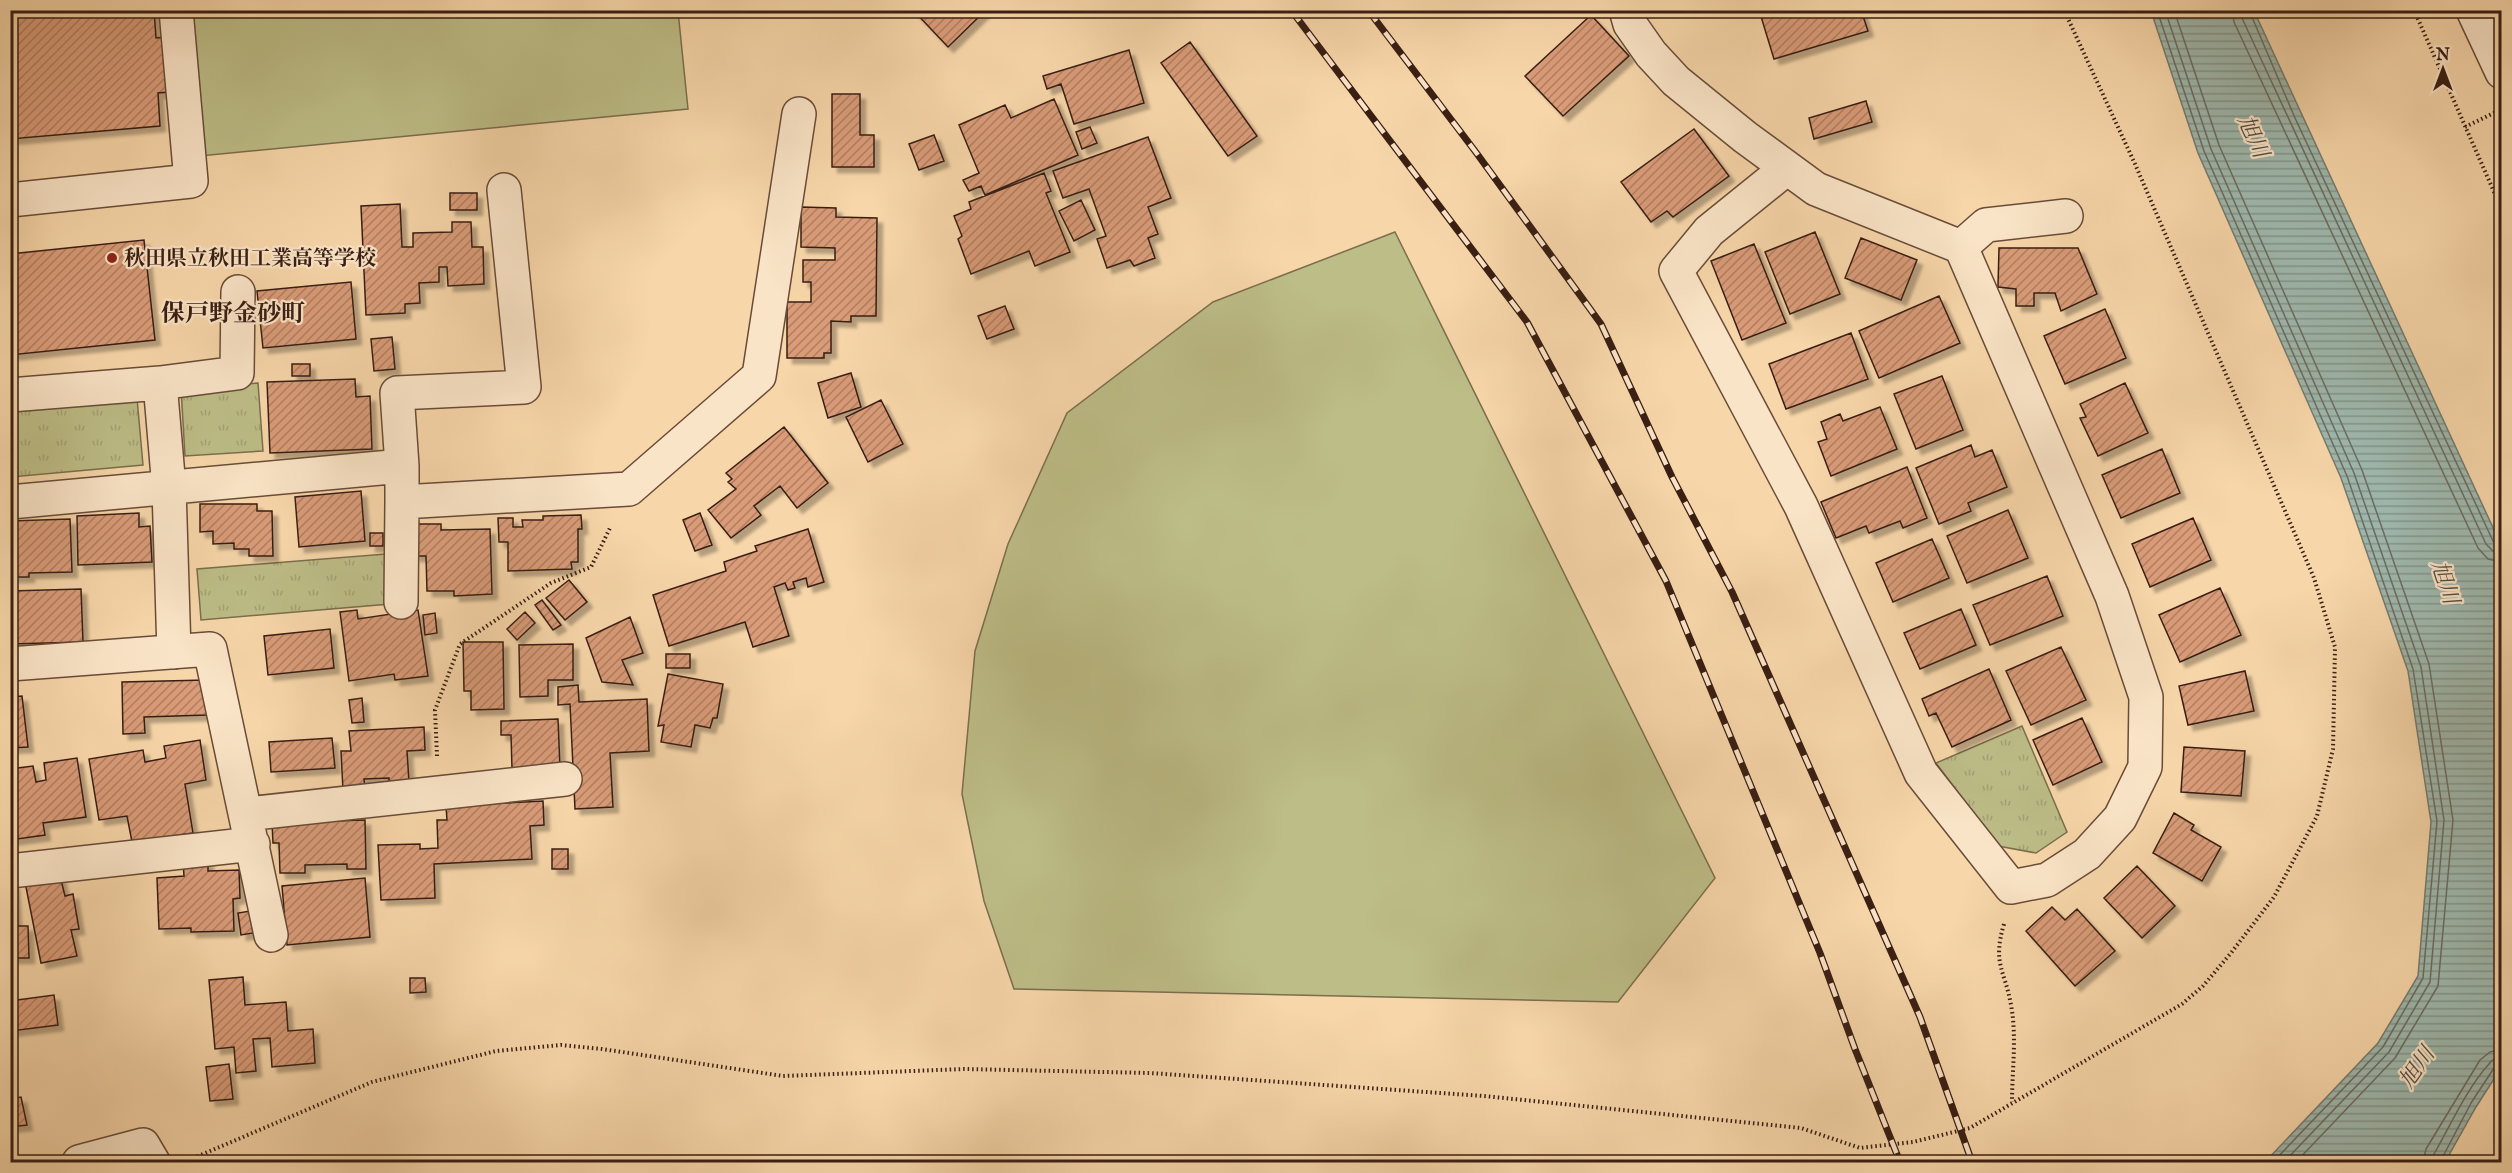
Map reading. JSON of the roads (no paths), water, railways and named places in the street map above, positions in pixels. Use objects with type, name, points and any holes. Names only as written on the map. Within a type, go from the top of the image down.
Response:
[{"type":"street","points":[[10,200],[191,181],[176,10]]},
{"type":"street","points":[[1626,10],[1635,32],[1676,81],[1745,137],[1816,189],[1961,247],[2112,596],[2146,697],[2145,766],[2120,818],[2087,854],[2047,880],[2011,887],[2008,885],[1921,773],[1801,506],[1676,271],[1709,231],[1787,168]]},
{"type":"street","points":[[2473,10],[2502,72]]},
{"type":"street","points":[[402,502],[629,489],[759,376],[799,114]]},
{"type":"street","points":[[401,602],[402,466],[397,393],[524,387],[504,190]]},
{"type":"street","points":[[1961,247],[1986,225],[2066,216]]},
{"type":"street","points":[[10,395],[160,383],[237,374],[238,292]]},
{"type":"street","points":[[160,383],[169,488],[174,652]]},
{"type":"street","points":[[10,502],[402,466]]},
{"type":"street","points":[[10,664],[210,649],[271,935]]},
{"type":"street","points":[[10,871],[438,793],[565,779]]},
{"type":"street","points":[[79,1162],[143,1145],[153,1162]]},
{"type":"water","name":"旭川","points":[[2151,11],[2254,11],[2501,545],[2501,1068],[2445,1162],[2265,1162],[2378,1043],[2418,976],[2431,822],[2408,671],[2341,478],[2198,153]]},
{"type":"railway","points":[[1291,10],[1527,322],[1666,581],[1820,953],[1900,1162]]},
{"type":"railway","points":[[1368,10],[1475,151],[1601,324],[1672,477],[1732,592],[1920,1017],[1972,1162]]},
{"type":"place","name":"秋田県立秋田工業高等学校","points":[[112,258]]},
{"type":"district","name":"保戸野金砂町","points":[[233,313]]}]
